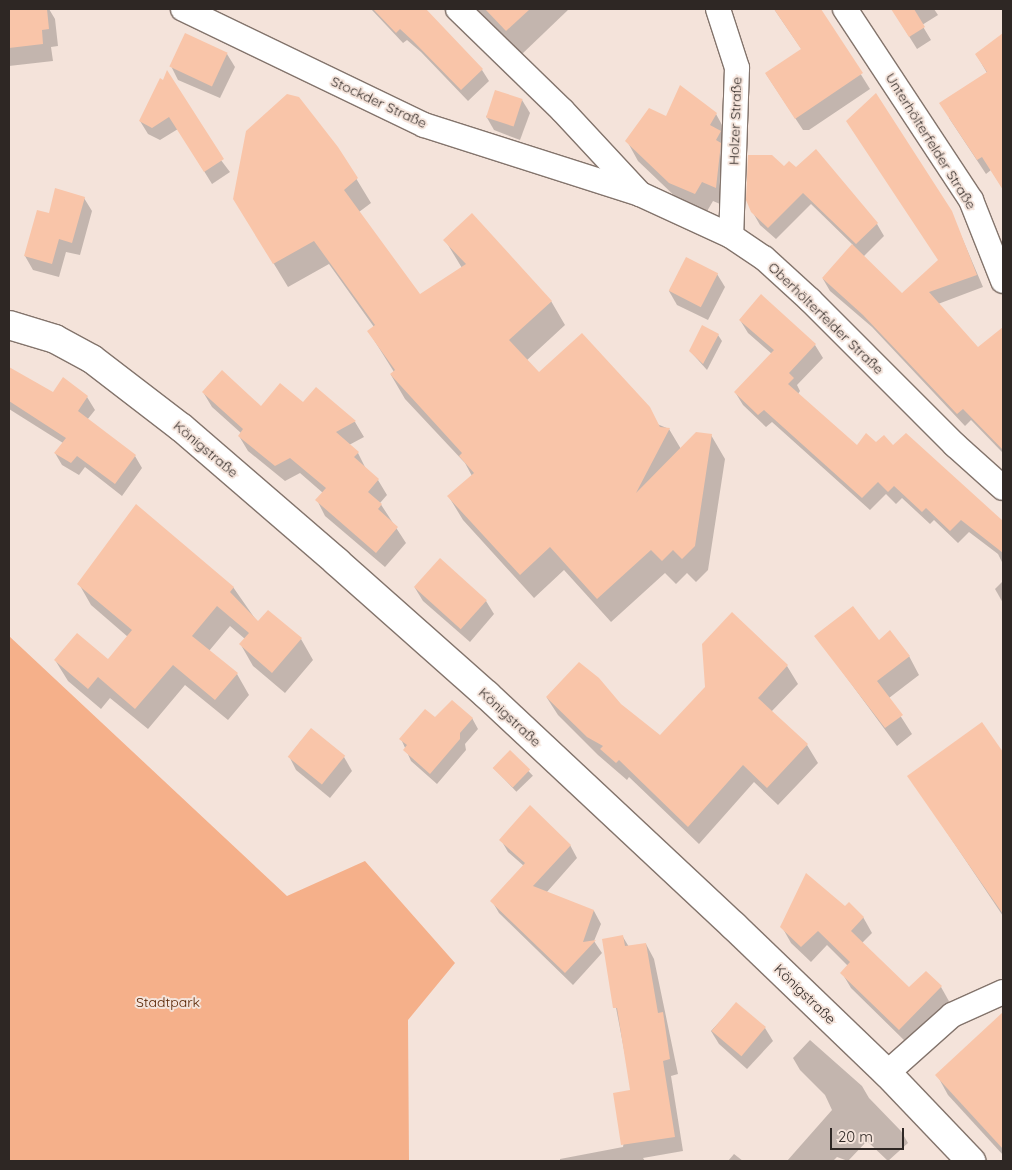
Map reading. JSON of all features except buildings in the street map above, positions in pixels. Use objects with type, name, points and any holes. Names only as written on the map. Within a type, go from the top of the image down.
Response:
[{"type":"main road","name":"Königstraße","points":[[9,325],[56,340],[92,359],[190,435],[495,702],[887,1073],[971,1161]]},
{"type":"street","name":"Stockder Straße","points":[[183,9],[424,125],[640,194]]},
{"type":"street","name":"Oberhölterfelder Straße","points":[[458,9],[562,110],[640,194],[731,236],[764,258],[810,300],[955,445],[1003,488]]},
{"type":"street","name":"Holzer Straße","points":[[718,9],[737,68],[731,236]]},
{"type":"street","name":"Unterhölterfelder Straße","points":[[845,9],[972,200],[1003,282]]},
{"type":"street","points":[[887,1073],[952,1015],[1003,992]]},
{"type":"green space","name":"Stadtpark","points":[[9,636],[287,896],[365,861],[455,963],[408,1020],[409,1161],[9,1161]]}]
